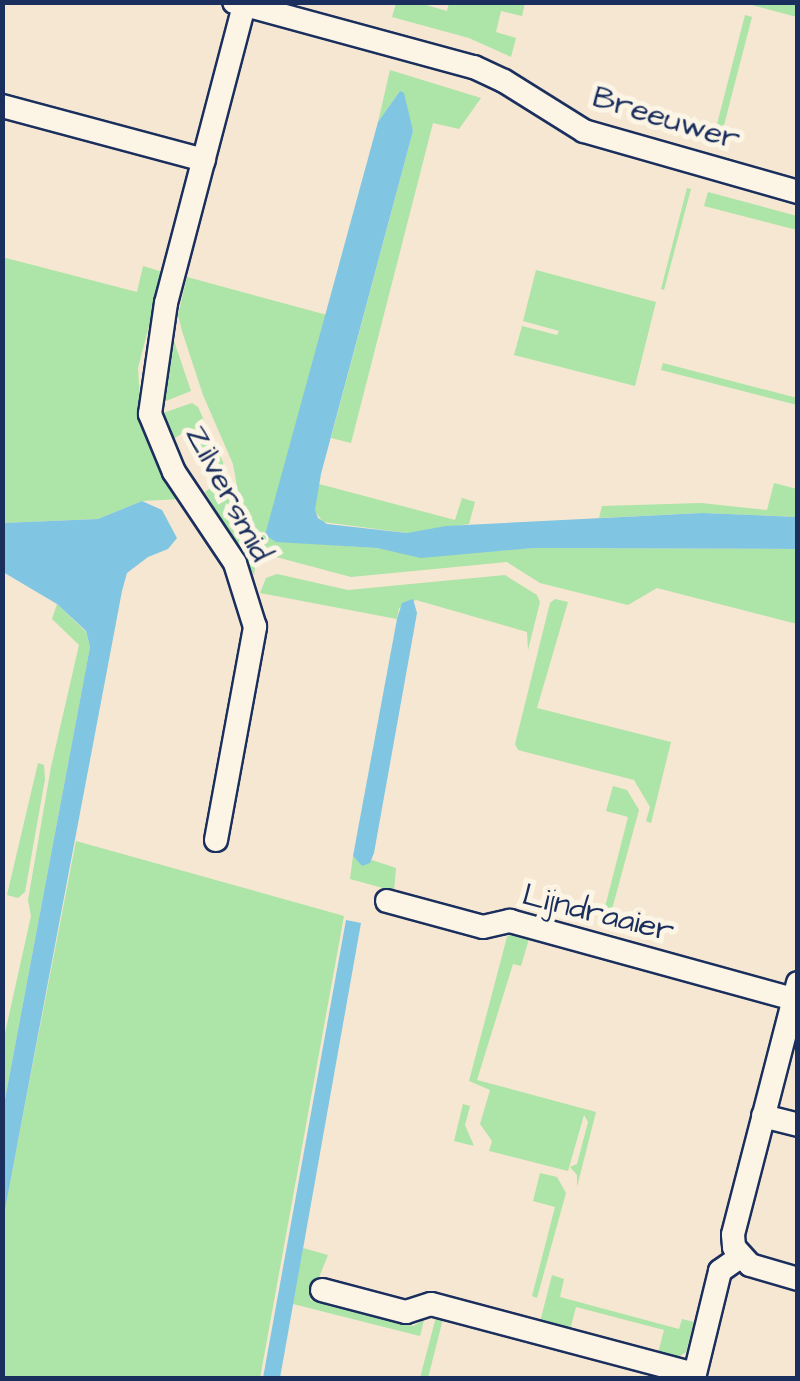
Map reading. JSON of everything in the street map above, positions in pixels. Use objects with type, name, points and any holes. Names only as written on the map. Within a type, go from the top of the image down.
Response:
[{"type":"street","name":"Breeuwer","points":[[239,4],[412,48],[504,80],[558,117],[598,136],[798,192]]},
{"type":"street","name":"Zilversmid","points":[[216,840],[255,627],[234,564],[174,472],[150,414],[168,296],[239,4]]},
{"type":"street","points":[[2,106],[204,160]]},
{"type":"street","name":"Lijndraaier","points":[[387,902],[482,927],[510,921],[795,991],[733,1234],[740,1258]]},
{"type":"street","points":[[763,1116],[798,1125]]},
{"type":"street","points":[[322,1290],[406,1312],[431,1304],[694,1376],[720,1271],[740,1258],[760,1270],[798,1279]]},
{"type":"green space","points":[[748,2],[798,3],[797,17]]},
{"type":"green space","points":[[396,3],[419,3],[447,11],[449,3],[525,3],[522,16],[501,11],[496,32],[516,38],[511,57],[469,38],[392,17]]},
{"type":"green space","points":[[745,15],[752,17],[723,129],[716,128]]},
{"type":"green space","points":[[390,70],[481,98],[459,129],[433,123],[351,443],[331,438],[413,131],[400,91],[378,122]]},
{"type":"green space","points":[[687,188],[691,189],[664,290],[661,289]]},
{"type":"green space","points":[[708,192],[797,216],[797,230],[704,206]]},
{"type":"green space","points":[[2,257],[137,292],[143,266],[163,272],[138,368],[141,419],[150,446],[182,499],[142,501],[98,519],[3,523]]},
{"type":"green space","points":[[536,270],[656,302],[635,386],[514,355],[522,326],[557,335],[559,331],[523,321]]},
{"type":"green space","points":[[187,277],[327,315],[269,535],[274,541],[377,548],[421,556],[534,548],[797,549],[797,624],[657,588],[628,605],[540,583],[507,562],[351,577],[265,554],[258,548],[242,514],[233,464],[203,395],[182,331],[178,315]]},
{"type":"green space","points":[[172,335],[191,391],[161,403]]},
{"type":"green space","points":[[663,363],[797,398],[797,405],[661,370]]},
{"type":"green space","points":[[192,403],[198,407],[223,462],[230,505],[255,567],[254,575],[205,492],[222,479],[190,428],[172,440],[166,426],[163,413]]},
{"type":"green space","points":[[774,483],[797,489],[797,517],[702,513],[599,518],[602,506],[701,503],[767,510]]},
{"type":"green space","points":[[319,484],[455,520],[462,498],[475,502],[469,524],[407,533],[323,522],[314,510]]},
{"type":"green space","points":[[277,574],[348,590],[505,575],[537,595],[540,602],[528,650],[527,632],[416,600],[399,608],[397,619],[260,593],[266,578]]},
{"type":"green space","points":[[555,599],[568,602],[537,708],[671,742],[651,823],[646,821],[650,807],[634,780],[518,750],[515,744],[550,603]]},
{"type":"green space","points":[[57,604],[86,632],[90,647],[3,1110],[3,1042],[31,916],[28,900],[51,767],[79,645],[52,619]]},
{"type":"green space","points":[[38,763],[44,765],[45,779],[25,892],[18,898],[7,895]]},
{"type":"green space","points":[[613,786],[627,790],[639,810],[611,913],[604,911],[628,817],[606,811]]},
{"type":"green space","points":[[76,841],[344,916],[260,1378],[3,1378],[3,1218]]},
{"type":"green space","points":[[353,856],[362,866],[372,860],[396,868],[394,891],[350,879]]},
{"type":"green space","points":[[511,934],[529,939],[521,966],[513,964],[477,1080],[596,1112],[577,1187],[577,1175],[570,1167],[577,1164],[588,1122],[584,1115],[568,1171],[489,1151],[492,1141],[480,1124],[490,1090],[469,1081],[507,937]]},
{"type":"green space","points":[[463,1104],[470,1106],[465,1125],[474,1146],[454,1141]]},
{"type":"green space","points":[[540,1173],[557,1177],[566,1193],[537,1298],[532,1296],[555,1207],[533,1201]]},
{"type":"green space","points":[[303,1248],[328,1255],[310,1300],[413,1326],[424,1320],[420,1336],[293,1304]]},
{"type":"green space","points":[[552,1275],[564,1279],[560,1297],[679,1329],[682,1319],[694,1322],[686,1352],[677,1358],[658,1353],[664,1330],[576,1307],[570,1330],[540,1322]]},
{"type":"green space","points":[[436,1317],[443,1319],[428,1378],[420,1378]]},
{"type":"water","points":[[400,91],[404,93],[413,131],[321,474],[315,510],[318,518],[327,524],[407,533],[446,526],[702,513],[797,517],[797,549],[534,548],[421,558],[377,548],[276,542],[265,535],[378,122]]},
{"type":"water","points":[[142,501],[162,510],[177,538],[168,549],[148,557],[127,573],[122,591],[3,1220],[3,1110],[90,647],[86,631],[57,604],[3,572],[3,523],[98,519]]},
{"type":"water","points":[[413,599],[417,613],[374,853],[370,863],[362,866],[353,856],[397,619],[402,603]]},
{"type":"water","points":[[346,920],[361,923],[280,1378],[263,1378]]}]
